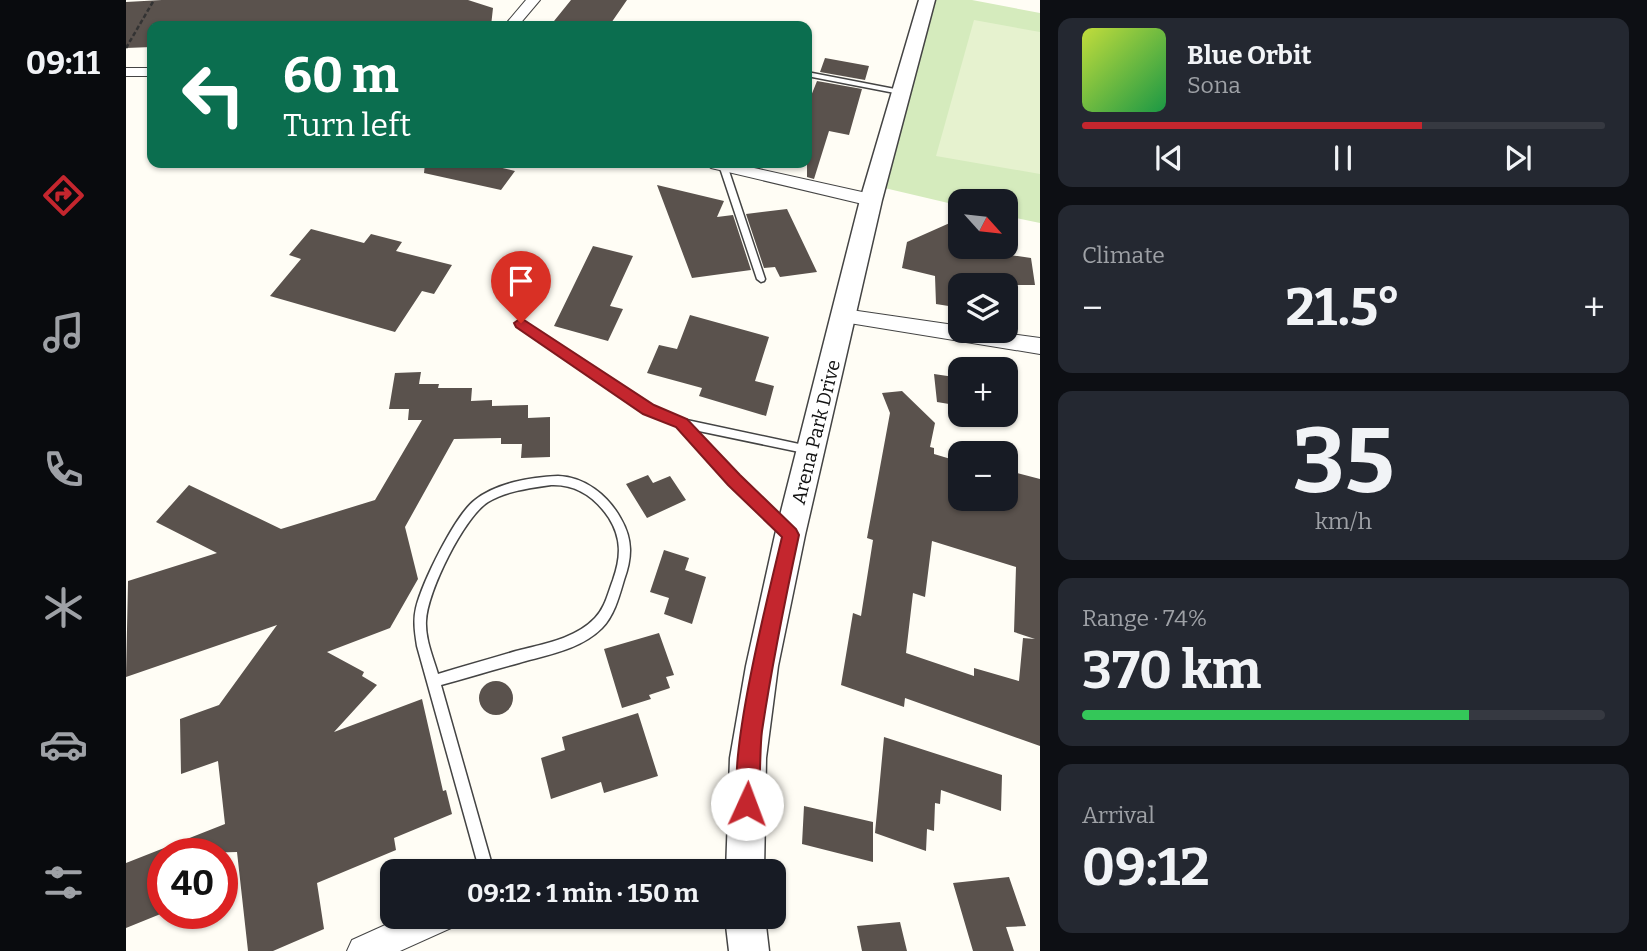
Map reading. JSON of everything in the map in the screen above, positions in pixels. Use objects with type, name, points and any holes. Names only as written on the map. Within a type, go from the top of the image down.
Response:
[{"type":"street","points":[[516,21],[533,0]]},
{"type":"street","name":"Arena Park Drive","points":[[745,859],[748,758],[762,666],[790,535],[871,200],[927,0]]},
{"type":"street","points":[[126,72],[147,72]]},
{"type":"street","points":[[734,168],[871,200]]},
{"type":"street","points":[[844,316],[1040,346]]},
{"type":"street","points":[[363,951],[413,929]]},
{"type":"street","points":[[746,929],[749,951]]},
{"type":"lane","points":[[812,75],[900,92]]},
{"type":"lane","points":[[719,168],[761,279]]},
{"type":"lane","points":[[521,323],[649,409],[681,423],[811,451]]},
{"type":"lane","points":[[681,423],[790,535]]},
{"type":"lane","points":[[434,681],[569,642],[590,633],[601,623],[610,608],[624,564],[625,544],[621,530],[594,494],[571,482],[541,481],[485,498],[466,515],[422,606],[420,625],[434,681],[483,859]]},
{"type":"path","points":[[126,48],[154,0]]},
{"type":"green space","points":[[928,0],[972,0],[1040,13],[1040,223],[1018,218],[1018,189],[948,189],[948,203],[876,186]]},
{"type":"green space","points":[[974,20],[1040,32],[1040,174],[936,156]]},
{"type":"building","points":[[468,0],[493,8],[492,21],[147,21],[147,47],[126,48],[126,2]]},
{"type":"building","points":[[571,0],[627,0],[612,21],[554,21]]},
{"type":"building","points":[[825,58],[869,66],[865,80],[820,72]]},
{"type":"building","points":[[817,81],[862,89],[849,135],[829,131],[814,179],[807,177],[807,168],[812,168],[812,94]]},
{"type":"building","points":[[424,168],[502,168],[515,171],[501,190],[424,173]]},
{"type":"building","points":[[657,185],[724,201],[717,217],[733,215],[751,270],[692,278]]},
{"type":"building","points":[[787,209],[817,272],[780,277],[775,267],[764,268],[746,214]]},
{"type":"building","points":[[948,224],[948,259],[1031,258],[1035,285],[1018,285],[1018,273],[948,273],[948,306],[936,304],[935,276],[902,268],[907,242]]},
{"type":"building","points":[[311,229],[364,243],[371,234],[402,242],[396,251],[452,265],[434,294],[422,291],[395,332],[270,296],[301,259],[289,255]]},
{"type":"building","points":[[593,246],[633,256],[610,306],[623,309],[608,341],[554,326]]},
{"type":"building","points":[[690,315],[769,337],[755,381],[774,386],[766,416],[699,396],[702,388],[647,373],[659,345],[677,349]]},
{"type":"building","points":[[421,372],[419,384],[439,384],[438,388],[472,388],[471,401],[492,400],[492,406],[528,405],[528,418],[550,417],[550,457],[521,458],[522,444],[501,444],[501,438],[454,439],[405,527],[418,579],[390,628],[327,652],[364,672],[362,676],[377,685],[334,732],[422,699],[443,791],[446,790],[452,814],[394,838],[396,850],[317,883],[324,929],[273,951],[248,951],[238,838],[189,838],[225,824],[218,761],[181,774],[180,719],[219,705],[277,625],[126,677],[128,581],[217,553],[156,522],[189,485],[281,529],[375,500],[422,420],[408,420],[409,409],[389,409],[395,373]]},
{"type":"building","points":[[934,374],[948,376],[948,404],[937,402]]},
{"type":"building","points":[[902,391],[935,423],[930,447],[934,448],[934,454],[948,458],[948,511],[1018,511],[1018,473],[1040,479],[1040,746],[905,698],[904,707],[841,685],[853,613],[861,616],[873,540],[867,538],[890,413],[882,393]],"holes":[[[932,541],[1016,567],[1014,632],[1035,639],[1023,638],[1019,681],[974,668],[974,676],[906,653],[913,593],[925,597]]]},
{"type":"building","points":[[648,475],[653,483],[670,476],[686,500],[647,518],[626,484]]},
{"type":"building","points":[[664,550],[689,558],[685,570],[706,577],[692,624],[664,614],[669,598],[650,592]]},
{"type":"building","points":[[659,633],[674,675],[666,677],[670,688],[649,695],[651,699],[622,708],[604,649]]},
{"type":"building","points":[[496,681],[508,686],[513,698],[508,710],[496,715],[484,710],[479,698],[484,686]]},
{"type":"building","points":[[638,713],[658,776],[604,793],[601,782],[551,799],[541,758],[565,750],[562,737]]},
{"type":"building","points":[[884,737],[1002,775],[1001,811],[941,790],[940,804],[935,803],[934,831],[927,829],[926,851],[875,833]]},
{"type":"building","points":[[804,806],[873,822],[873,862],[802,844]]},
{"type":"building","points":[[147,855],[147,919],[126,928],[126,863]]},
{"type":"building","points":[[1009,877],[1026,926],[1006,927],[1014,951],[973,951],[953,883]]},
{"type":"building","points":[[900,922],[907,951],[862,951],[857,926]]},
{"type":"route","points":[[521,323],[649,409],[681,423],[790,535],[762,666],[748,758],[747,804]]}]
